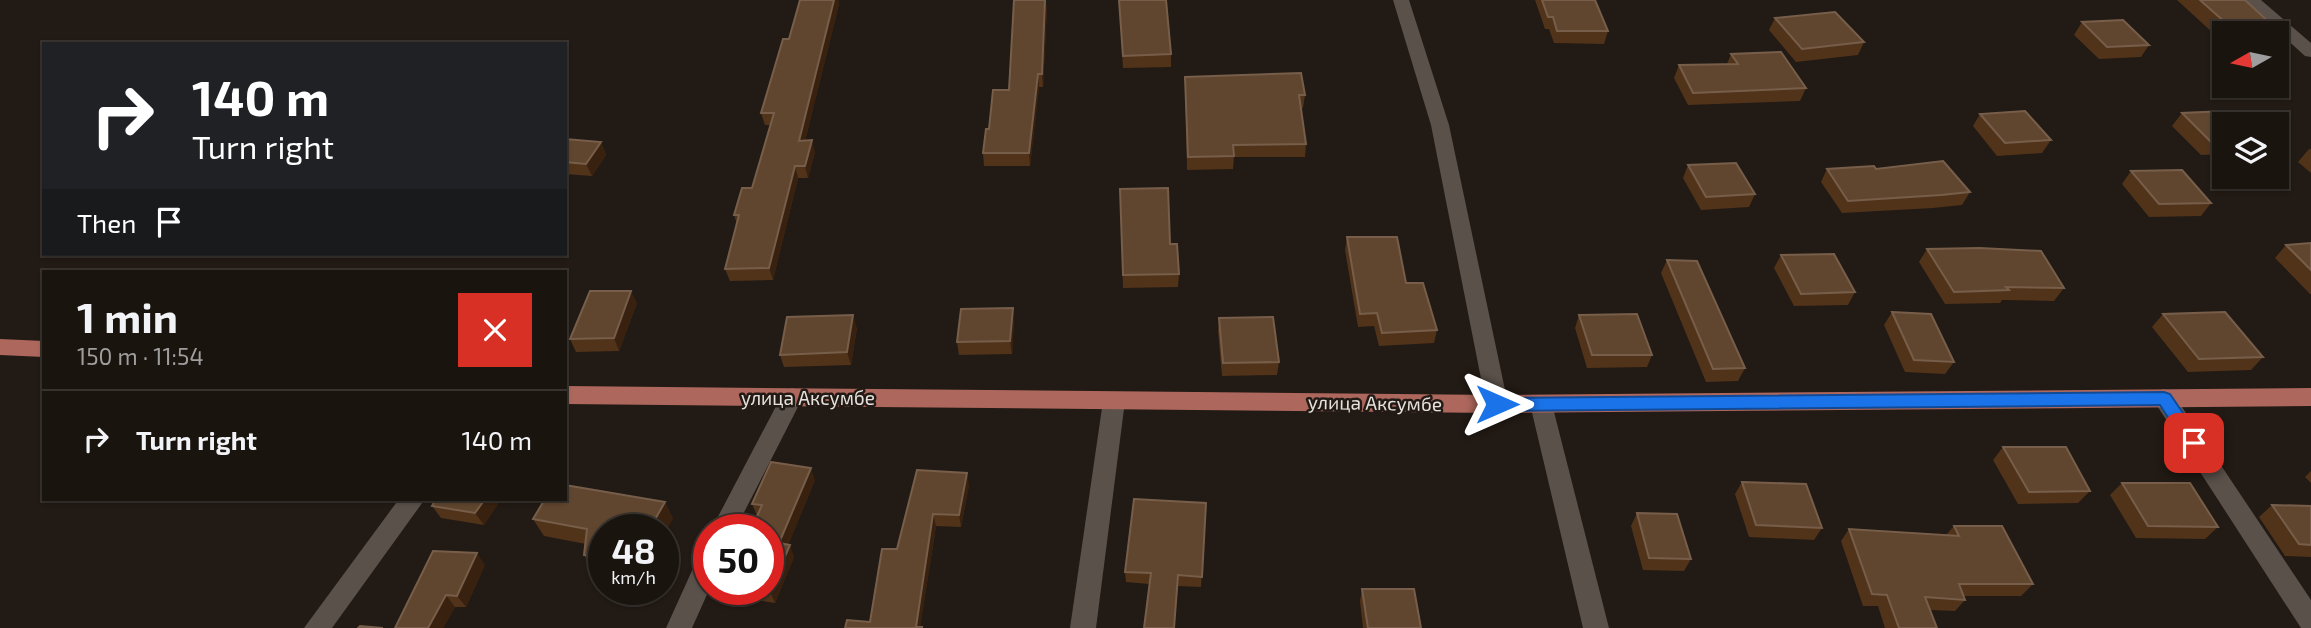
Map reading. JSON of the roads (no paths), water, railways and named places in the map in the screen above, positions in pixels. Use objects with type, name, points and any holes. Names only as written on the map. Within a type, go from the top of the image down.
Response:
[{"type":"main road","points":[[0,347],[42,349]]},
{"type":"main road","name":"улица Аксумбе","points":[[567,395],[1497,404],[2311,397]]},
{"type":"street","points":[[1401,0],[1440,125],[1497,404]]},
{"type":"street","points":[[2251,0],[2311,52]]},
{"type":"street","points":[[731,514],[792,397]]},
{"type":"street","points":[[2164,398],[2311,622]]},
{"type":"street","points":[[1083,628],[1114,401]]},
{"type":"street","points":[[1541,404],[1588,587],[1595,628]]},
{"type":"street","points":[[317,628],[412,501]]},
{"type":"street","points":[[679,628],[693,597]]}]
